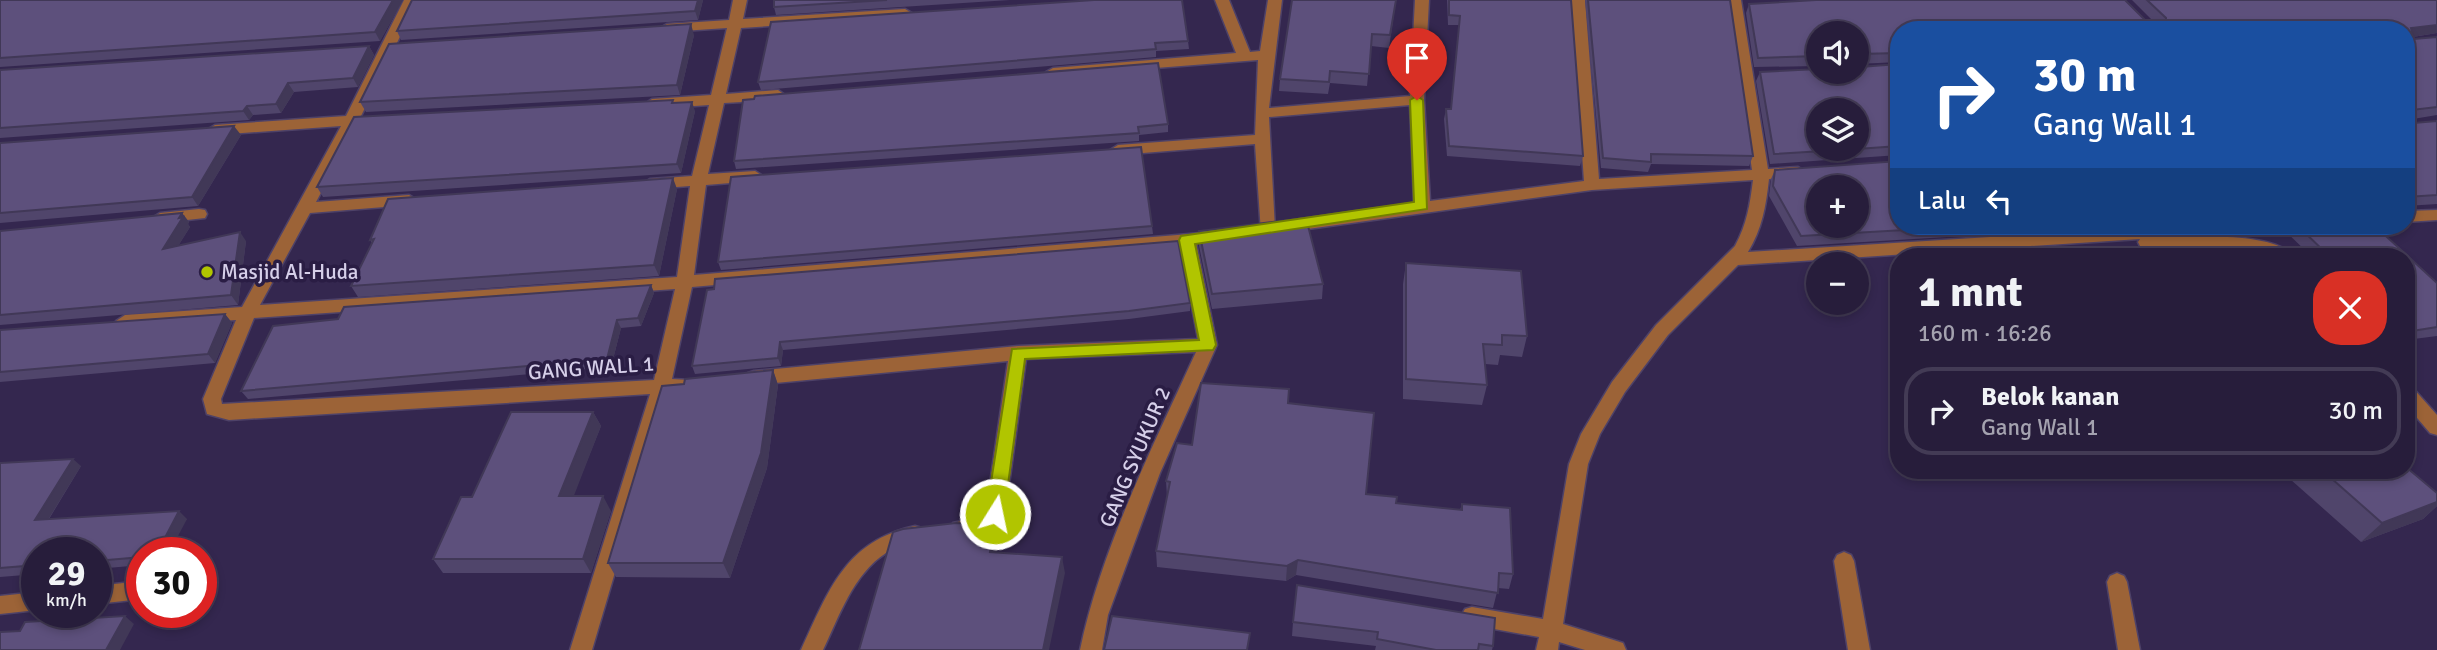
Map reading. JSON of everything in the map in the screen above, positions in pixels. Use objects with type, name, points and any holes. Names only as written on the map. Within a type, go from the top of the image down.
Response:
[{"type":"street","points":[[248,312],[352,120],[411,0]]},
{"type":"street","points":[[581,650],[661,387],[685,282],[699,180],[740,0]]},
{"type":"street","points":[[1222,0],[1244,55]]},
{"type":"street","points":[[1254,230],[1266,54],[1276,0]]},
{"type":"street","points":[[1422,0],[1417,100],[1422,206]]},
{"type":"street","points":[[1578,0],[1591,185]]},
{"type":"street","points":[[1549,640],[1582,453],[1608,403],[1665,326],[1737,259],[1754,231],[1760,202],[1760,175],[1752,74],[1739,4]]},
{"type":"street","points":[[652,29],[924,12]]},
{"type":"street","points":[[1036,73],[1266,54]]},
{"type":"street","points":[[636,104],[801,93]]},
{"type":"street","points":[[1261,113],[1417,100]]},
{"type":"street","points":[[203,131],[379,119]]},
{"type":"street","points":[[1098,151],[1262,139]]},
{"type":"street","points":[[107,322],[685,282],[1187,240],[1591,185],[1816,170]]},
{"type":"street","points":[[631,185],[768,175]]},
{"type":"street","points":[[304,208],[427,199]]},
{"type":"street","points":[[146,219],[199,214]]},
{"type":"street","points":[[2415,216],[2437,215]]},
{"type":"street","points":[[1908,248],[2110,235]]},
{"type":"street","points":[[2094,236],[2182,245],[2244,243],[2269,248]]},
{"type":"street","points":[[741,380],[1018,353],[1208,345],[1187,240]]},
{"type":"street","points":[[1737,259],[1890,249]]},
{"type":"street","name":"GANG WALL 1","points":[[248,312],[212,399],[214,409],[229,413],[700,384]]},
{"type":"street","name":"GANG SYUKUR 2","points":[[1091,650],[1098,615],[1150,474],[1208,345]]},
{"type":"street","points":[[812,650],[857,564],[873,547],[896,536],[972,528],[985,524],[995,514],[1018,353]]},
{"type":"street","points":[[2415,402],[2437,428]]},
{"type":"street","points":[[1844,561],[1859,650]]},
{"type":"street","points":[[2117,582],[2129,650]]},
{"type":"street","points":[[0,605],[21,603]]},
{"type":"street","points":[[1458,614],[1549,640],[1615,650]]},
{"type":"building","points":[[0,0],[393,0],[375,32],[0,58]]},
{"type":"building","points":[[412,0],[698,0],[695,11],[397,31]]},
{"type":"building","points":[[774,0],[887,0],[774,7]]},
{"type":"building","points":[[1094,0],[1182,0],[1188,41],[1155,43],[1156,49],[758,82],[771,22]]},
{"type":"building","points":[[1292,0],[1396,0],[1390,35],[1372,34],[1369,74],[1330,71],[1329,82],[1280,79]]},
{"type":"building","points":[[1449,0],[1571,0],[1583,156],[1449,146],[1446,109],[1451,109],[1460,16],[1449,15]]},
{"type":"building","points":[[1588,0],[1730,0],[1753,156],[1651,154],[1651,162],[1603,158]]},
{"type":"building","points":[[1816,0],[2125,0],[2146,21],[1890,21],[1890,53],[1869,54],[1869,21],[1806,21],[1806,56],[1758,58],[1749,4]]},
{"type":"building","points":[[2147,0],[2437,0],[2437,25],[2415,28],[2415,21],[2166,21]]},
{"type":"building","points":[[691,24],[677,85],[360,102],[389,44]]},
{"type":"building","points":[[2437,37],[2437,107],[2415,110],[2415,39]]},
{"type":"building","points":[[369,46],[353,78],[288,83],[276,104],[247,106],[243,111],[0,128],[0,70]]},
{"type":"building","points":[[1158,63],[1168,124],[1138,127],[1139,133],[734,161],[743,100],[754,99],[755,96]]},
{"type":"building","points":[[1890,65],[1890,147],[1869,148],[1869,98],[1806,98],[1806,152],[1774,154],[1760,72],[1806,70],[1806,84],[1869,84],[1869,66]]},
{"type":"building","points":[[673,100],[672,103],[692,102],[677,164],[317,187],[354,117]]},
{"type":"building","points":[[2437,121],[2437,195],[2415,196],[2415,123]]},
{"type":"building","points":[[234,126],[192,197],[0,213],[0,143]]},
{"type":"building","points":[[1141,147],[1152,226],[718,262],[731,177]]},
{"type":"building","points":[[1890,162],[1890,231],[1869,232],[1869,175],[1806,175],[1806,236],[1801,236],[1773,186],[1775,170]]},
{"type":"building","points":[[673,178],[654,265],[351,286],[374,239],[370,240],[388,199]]},
{"type":"building","points":[[182,213],[179,218],[183,217],[163,249],[240,232],[231,295],[0,315],[0,231]]},
{"type":"building","points":[[1306,218],[1323,284],[1212,294],[1199,231]]},
{"type":"building","points":[[2307,235],[2385,235],[2399,248],[2321,248]]},
{"type":"building","points":[[1178,241],[1190,303],[1129,311],[780,342],[778,358],[692,366],[707,290],[714,289],[715,279]]},
{"type":"building","points":[[1406,263],[1521,271],[1527,336],[1502,335],[1502,345],[1483,344],[1487,385],[1406,379]]},
{"type":"building","points":[[2415,263],[2437,283],[2437,327],[2415,331]]},
{"type":"building","points":[[651,285],[638,318],[617,320],[607,359],[241,391],[273,326],[338,319],[344,307]]},
{"type":"building","points":[[225,314],[208,354],[0,372],[0,330]]},
{"type":"building","points":[[773,370],[761,453],[723,563],[608,563],[662,386],[684,384],[685,379]]},
{"type":"building","points":[[1201,383],[1289,389],[1288,403],[1374,413],[1366,494],[1397,497],[1396,503],[1462,510],[1462,504],[1510,508],[1513,574],[1499,573],[1498,593],[1298,560],[1287,566],[1156,551],[1170,482],[1166,481],[1177,443],[1192,445]]},
{"type":"building","points":[[511,412],[593,412],[559,496],[603,496],[583,559],[433,559],[461,497],[472,497]]},
{"type":"building","points":[[73,459],[35,520],[179,511],[165,537],[126,537],[126,558],[112,560],[112,537],[21,537],[21,566],[0,568],[0,463]]},
{"type":"building","points":[[2415,475],[2437,493],[2437,502],[2382,523],[2332,479],[2415,479]]},
{"type":"building","points":[[956,523],[995,525],[990,552],[1062,557],[1043,650],[859,650],[893,532]]},
{"type":"building","points":[[1297,585],[1495,618],[1493,646],[1479,644],[1478,650],[1436,650],[1377,639],[1378,632],[1293,622]]},
{"type":"building","points":[[125,616],[106,650],[0,650],[0,632],[20,631],[22,628],[112,628],[112,617]]},
{"type":"building","points":[[1112,616],[1250,633],[1247,650],[1104,650]]},
{"type":"place","name":"Masjid Al-Huda","points":[[207,272]]},
{"type":"route","points":[[995,514],[1018,353],[1208,345],[1187,240],[1422,206],[1417,100]]}]
